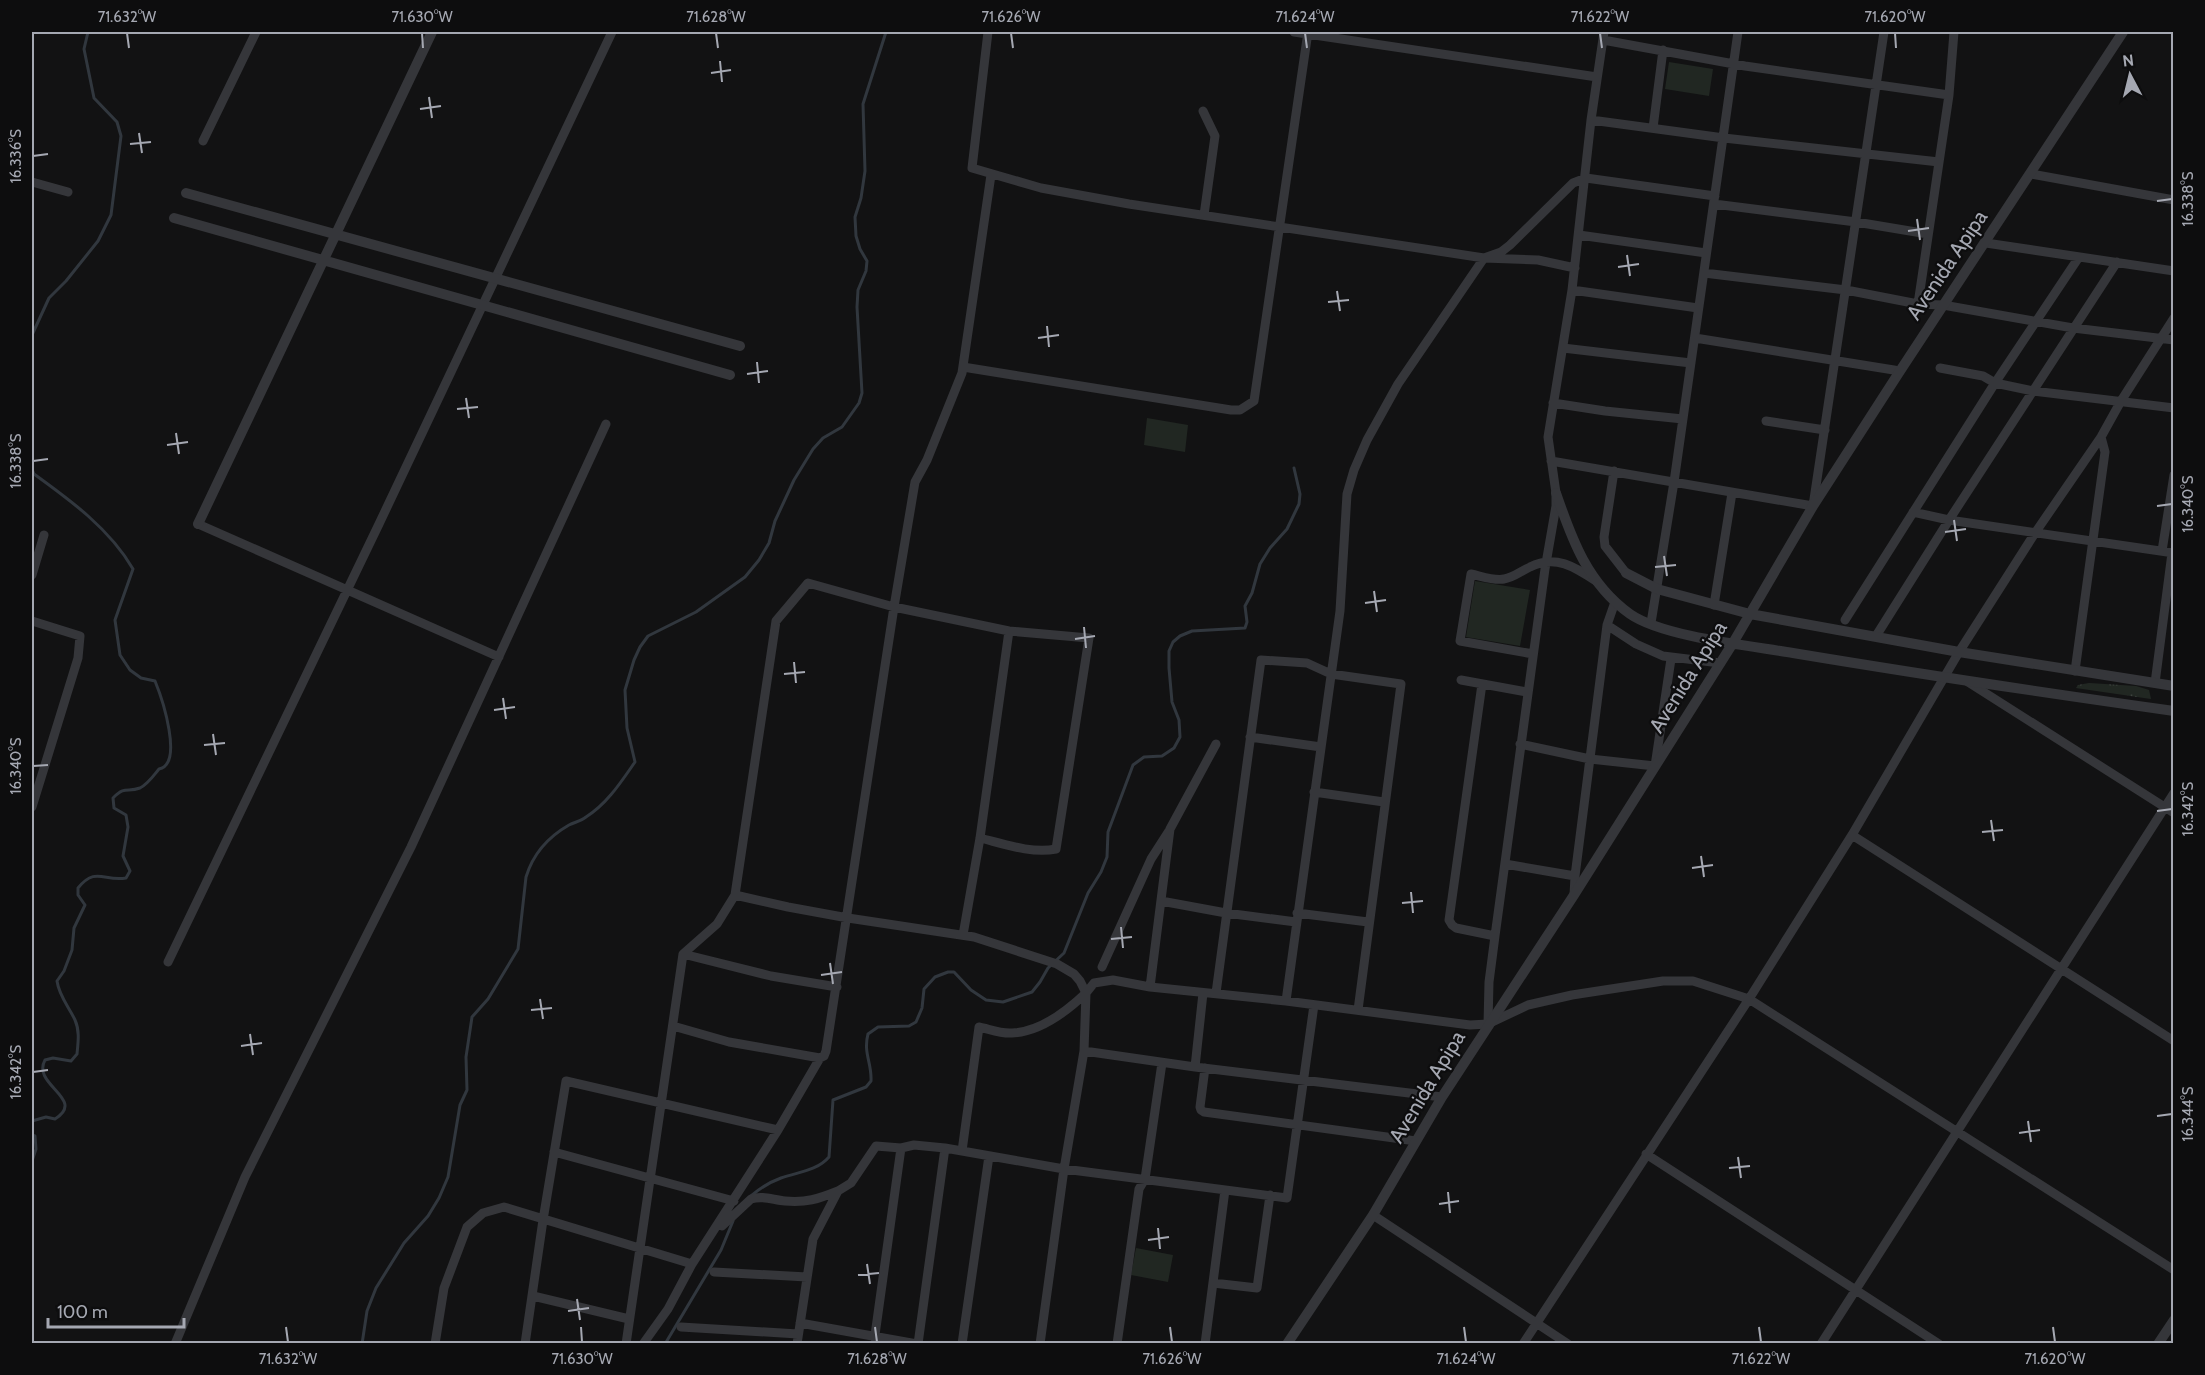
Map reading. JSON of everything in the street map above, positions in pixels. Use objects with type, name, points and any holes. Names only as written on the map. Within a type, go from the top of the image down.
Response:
[{"type":"street","points":[[203,141],[256,32]]},
{"type":"street","points":[[432,32],[198,524],[499,657]]},
{"type":"street","points":[[168,962],[612,32]]},
{"type":"street","points":[[988,32],[972,168],[1041,188],[1129,204],[1484,258],[1538,260],[1575,268]]},
{"type":"street","points":[[1294,32],[1308,32],[1597,77]]},
{"type":"street","points":[[963,367],[1203,406],[1240,410],[1254,401],[1308,32]]},
{"type":"street","points":[[1651,623],[1674,482],[1738,32]]},
{"type":"street","points":[[1551,460],[1813,506],[1884,32]]},
{"type":"street","points":[[1918,304],[1949,95],[1954,32]]},
{"type":"street","name":"Avenida Apipa","points":[[1287,1344],[1373,1215],[1442,1097],[1574,895],[1733,643],[1813,506],[2123,32]]},
{"type":"street","points":[[1949,95],[1734,63],[1603,36],[1572,290],[1548,436],[1556,493],[1572,540],[1586,565],[1615,602],[1632,615],[1671,630],[1733,643],[1943,678],[2174,711]]},
{"type":"street","points":[[1653,128],[1663,50]]},
{"type":"street","points":[[1203,111],[1215,136],[1204,214]]},
{"type":"street","points":[[1591,120],[1724,138],[1939,162]]},
{"type":"street","points":[[2031,174],[2174,200]]},
{"type":"street","points":[[643,1344],[668,1310],[692,1264],[734,1201],[826,1051],[915,482],[927,460],[963,367],[991,175]]},
{"type":"street","points":[[1286,1001],[1340,611],[1347,494],[1367,440],[1398,384],[1484,258],[1510,246],[1567,188],[1578,179],[1586,178],[1928,234]]},
{"type":"street","points":[[32,182],[68,192]]},
{"type":"street","points":[[186,193],[740,346]]},
{"type":"street","points":[[174,218],[730,375]]},
{"type":"street","points":[[1579,235],[1706,253]]},
{"type":"street","points":[[1986,243],[2174,271]]},
{"type":"street","points":[[1845,620],[1995,383],[2079,257]]},
{"type":"street","points":[[1876,636],[2117,262]]},
{"type":"street","points":[[1704,273],[1846,290],[1918,304],[1943,305],[2073,328],[2174,340]]},
{"type":"street","points":[[1572,290],[1698,308]]},
{"type":"street","points":[[1523,1344],[1749,999],[1852,835],[1959,652],[2035,533],[2101,437],[2174,318]]},
{"type":"street","points":[[1695,338],[1900,371]]},
{"type":"street","points":[[1563,348],[1691,363]]},
{"type":"street","points":[[1940,368],[1983,376],[1995,383],[2033,391],[2174,408]]},
{"type":"street","points":[[1553,403],[1683,419]]},
{"type":"street","points":[[1766,422],[1825,430]]},
{"type":"street","points":[[175,1344],[245,1177],[411,847],[606,424]]},
{"type":"street","points":[[2075,671],[2105,452],[2101,437]]},
{"type":"street","points":[[1614,471],[1604,537],[1605,546],[1626,573],[1657,589],[1750,614],[1959,652],[2174,686]]},
{"type":"street","points":[[2162,551],[2174,475]]},
{"type":"street","points":[[1488,1024],[1489,982],[1527,692],[1554,522],[1556,493]]},
{"type":"street","points":[[1714,605],[1732,493]]},
{"type":"street","points":[[1913,512],[1949,520],[2173,553],[2155,682]]},
{"type":"street","points":[[32,575],[44,535]]},
{"type":"street","points":[[1533,654],[1460,641],[1471,574],[1500,580],[1507,579],[1533,565],[1546,561],[1572,565],[1600,584]]},
{"type":"street","points":[[626,1344],[683,954],[717,924],[735,895],[776,621],[807,584],[894,608],[1010,631],[1089,638],[1056,849],[1040,850],[980,838]]},
{"type":"street","points":[[1574,895],[1607,625],[1615,602]]},
{"type":"street","points":[[32,621],[80,636],[78,658],[32,807]]},
{"type":"street","points":[[1607,625],[1636,644],[1671,659],[1720,663]]},
{"type":"street","points":[[963,935],[980,838],[1010,631]]},
{"type":"street","points":[[1520,744],[1590,759],[1655,766],[1671,659]]},
{"type":"street","points":[[1216,993],[1261,660],[1307,663],[1331,674],[1401,684],[1358,1010]]},
{"type":"street","points":[[1461,680],[1527,692]]},
{"type":"street","points":[[1966,681],[2174,813]]},
{"type":"street","points":[[1482,684],[1449,920],[1456,928],[1495,936]]},
{"type":"street","points":[[1250,737],[1321,747]]},
{"type":"street","points":[[1102,967],[1151,859],[1216,744]]},
{"type":"street","points":[[1314,792],[1384,802]]},
{"type":"street","points":[[1821,1344],[2174,793]]},
{"type":"street","points":[[1150,987],[1170,829]]},
{"type":"street","points":[[1852,835],[2174,1041]]},
{"type":"street","points":[[1505,864],[1575,876]]},
{"type":"street","points":[[735,895],[848,918],[963,935],[1057,964],[1074,974],[1080,981],[1086,993],[1084,1051],[1064,1169],[1040,1344]]},
{"type":"street","points":[[1161,901],[1226,913],[1368,922]]},
{"type":"street","points":[[683,954],[771,976],[837,987]]},
{"type":"street","points":[[962,1150],[979,1027],[1007,1033],[1024,1031],[1067,1011],[1094,983],[1104,980],[1457,1023],[1488,1024],[1528,1005],[1572,995],[1663,981],[1693,981],[1749,999],[2174,1270]]},
{"type":"street","points":[[1195,1067],[1203,993]]},
{"type":"street","points":[[710,1237],[751,1199],[766,1197],[788,1201],[814,1201],[838,1191],[851,1183],[876,1146],[901,1148],[915,1145],[962,1150],[1064,1169],[1287,1198],[1314,1005]]},
{"type":"street","points":[[673,1026],[729,1042],[820,1058]]},
{"type":"street","points":[[1084,1051],[1162,1063],[1442,1097]]},
{"type":"street","points":[[1117,1344],[1139,1189],[1145,1179],[1162,1063]]},
{"type":"street","points":[[1205,1068],[1201,1110],[1416,1141]]},
{"type":"street","points":[[525,1344],[566,1081],[778,1130]]},
{"type":"street","points":[[876,1339],[901,1148]]},
{"type":"street","points":[[800,1323],[876,1339],[918,1344],[945,1148]]},
{"type":"street","points":[[554,1152],[734,1201]]},
{"type":"street","points":[[1647,1154],[1939,1344]]},
{"type":"street","points":[[962,1344],[989,1156]]},
{"type":"street","points":[[1205,1344],[1225,1190]]},
{"type":"street","points":[[681,1327],[798,1339],[813,1239],[838,1191]]},
{"type":"street","points":[[1213,1283],[1257,1288],[1270,1195]]},
{"type":"street","points":[[435,1344],[444,1288],[467,1227],[483,1213],[498,1208],[640,1247],[692,1264]]},
{"type":"street","points":[[1373,1215],[1568,1344]]},
{"type":"street","points":[[714,1272],[807,1277]]},
{"type":"street","points":[[533,1296],[629,1319]]},
{"type":"street","points":[[2158,1344],[2170,1333],[2174,1320]]},
{"type":"green space","points":[[1669,62],[1713,69],[1709,96],[1665,89]]},
{"type":"green space","points":[[1147,418],[1188,425],[1185,452],[1144,445]]},
{"type":"green space","points":[[1475,581],[1530,590],[1520,646],[1466,637]]},
{"type":"green space","points":[[2089,683],[2136,686],[2149,690],[2151,699],[2076,688],[2078,685]]},
{"type":"green space","points":[[1136,1248],[1173,1255],[1168,1282],[1131,1275]]},
{"type":"waterway","points":[[32,335],[49,298],[66,281],[98,241],[111,215],[121,136],[117,122],[94,98],[84,49],[88,32]]},
{"type":"waterway","points":[[362,1344],[367,1311],[376,1288],[404,1243],[428,1216],[448,1177],[460,1105],[467,1090],[466,1057],[472,1017],[488,999],[518,949],[526,877],[529,869],[542,847],[554,835],[601,806],[635,762],[627,728],[625,690],[640,647],[648,636],[696,612],[745,577],[769,543],[775,521],[794,480],[813,449],[823,438],[842,427],[859,403],[862,393],[857,307],[858,290],[866,271],[867,261],[856,236],[855,217],[861,198],[865,171],[863,104],[886,32]]},
{"type":"waterway","points":[[751,1196],[761,1188],[781,1178],[813,1168],[829,1157],[833,1100],[866,1087],[871,1081],[866,1047],[868,1034],[878,1027],[909,1026],[916,1022],[922,1008],[924,989],[935,977],[954,972],[971,990],[986,1000],[1003,1002],[1032,992],[1048,968],[1064,953],[1088,893],[1107,857],[1108,832],[1133,765],[1144,757],[1162,756],[1174,748],[1180,737],[1179,720],[1172,702],[1169,668],[1169,651],[1173,642],[1192,631],[1245,628],[1247,622],[1245,606],[1252,593],[1260,564],[1270,548],[1287,529],[1299,504],[1300,494],[1294,468]]},
{"type":"waterway","points":[[32,469],[34,474],[101,528],[124,554],[133,569],[115,620],[120,655],[130,670],[141,678],[155,681],[166,715],[171,743],[170,756],[166,764],[148,782],[140,788],[124,790],[113,798],[114,808],[126,815],[128,827],[123,856],[130,871],[126,878],[95,876],[84,881],[78,888],[78,895],[85,905],[74,928],[72,950],[64,971],[57,981],[62,997],[77,1024],[77,1054],[71,1061],[53,1058],[45,1060],[43,1069],[45,1077],[65,1105],[63,1112],[55,1119],[46,1117],[32,1121]]},
{"type":"waterway","points":[[32,1135],[35,1136],[36,1149],[32,1161]]},
{"type":"waterway","points":[[665,1344],[721,1250],[733,1221]]}]
